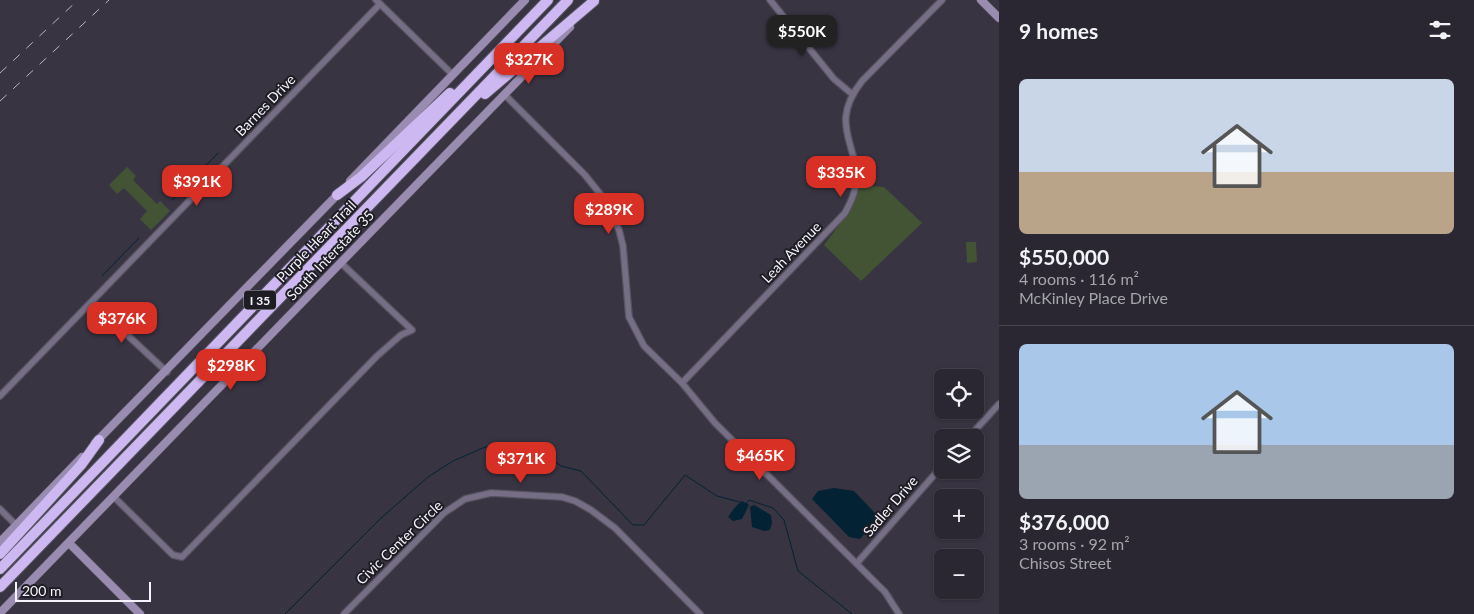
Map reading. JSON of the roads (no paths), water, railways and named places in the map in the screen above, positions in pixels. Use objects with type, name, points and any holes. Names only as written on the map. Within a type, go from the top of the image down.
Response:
[{"type":"highway","name":"Purple Heart Trail","points":[[0,569],[548,0]]},
{"type":"highway","name":"Purple Heart Trail","points":[[0,587],[568,0]]},
{"type":"highway","points":[[437,136],[594,0]]},
{"type":"highway","points":[[337,194],[361,178],[519,29]]},
{"type":"highway","points":[[0,554],[81,465],[99,440]]},
{"type":"main road","points":[[0,542],[167,372],[524,0]]},
{"type":"main road","name":"South Interstate 35","points":[[0,613],[594,0]]},
{"type":"main road","points":[[981,0],[999,18]]},
{"type":"main road","points":[[69,543],[140,614]]},
{"type":"street","points":[[770,0],[834,80],[852,94]]},
{"type":"street","name":"Leah Avenue","points":[[682,383],[845,214],[855,187],[855,167],[845,126],[852,94],[862,80],[942,0]]},
{"type":"street","points":[[378,2],[452,74]]},
{"type":"street","name":"Barnes Drive","points":[[0,396],[378,2]]},
{"type":"street","points":[[504,94],[586,175],[605,200],[619,230],[627,302],[635,332],[644,346],[682,383],[715,423],[885,592],[899,614]]},
{"type":"street","points":[[114,497],[173,554],[182,557],[377,356],[401,335],[412,330],[340,262]]},
{"type":"street","points":[[92,302],[167,372]]},
{"type":"street","points":[[976,429],[999,404]]},
{"type":"street","name":"Sadler Drive","points":[[857,563],[934,475]]},
{"type":"street","name":"Civic Center Circle","points":[[344,614],[444,514],[465,499],[491,493],[562,497],[575,501],[591,510],[615,528],[700,614]]},
{"type":"street","points":[[0,509],[16,525]]},
{"type":"water","points":[[834,488],[854,491],[875,513],[875,521],[860,539],[849,537],[812,499],[818,491]]},
{"type":"water","points":[[742,501],[749,505],[742,519],[733,521],[728,517]]},
{"type":"water","points":[[754,505],[771,515],[772,523],[770,530],[764,531],[752,527],[750,507]]},
{"type":"waterway","points":[[172,200],[218,153]]},
{"type":"waterway","points":[[102,276],[139,238]]},
{"type":"waterway","points":[[285,614],[380,519],[428,477],[453,461],[485,447],[520,451],[531,457],[552,460],[561,466],[581,471],[633,525],[644,525],[685,475],[717,496],[740,502]]},
{"type":"waterway","points":[[746,504],[749,500],[773,508],[784,520],[798,571],[852,614]]},
{"type":"railway","points":[[0,73],[78,0]]},
{"type":"railway","points":[[0,101],[109,0]]}]
